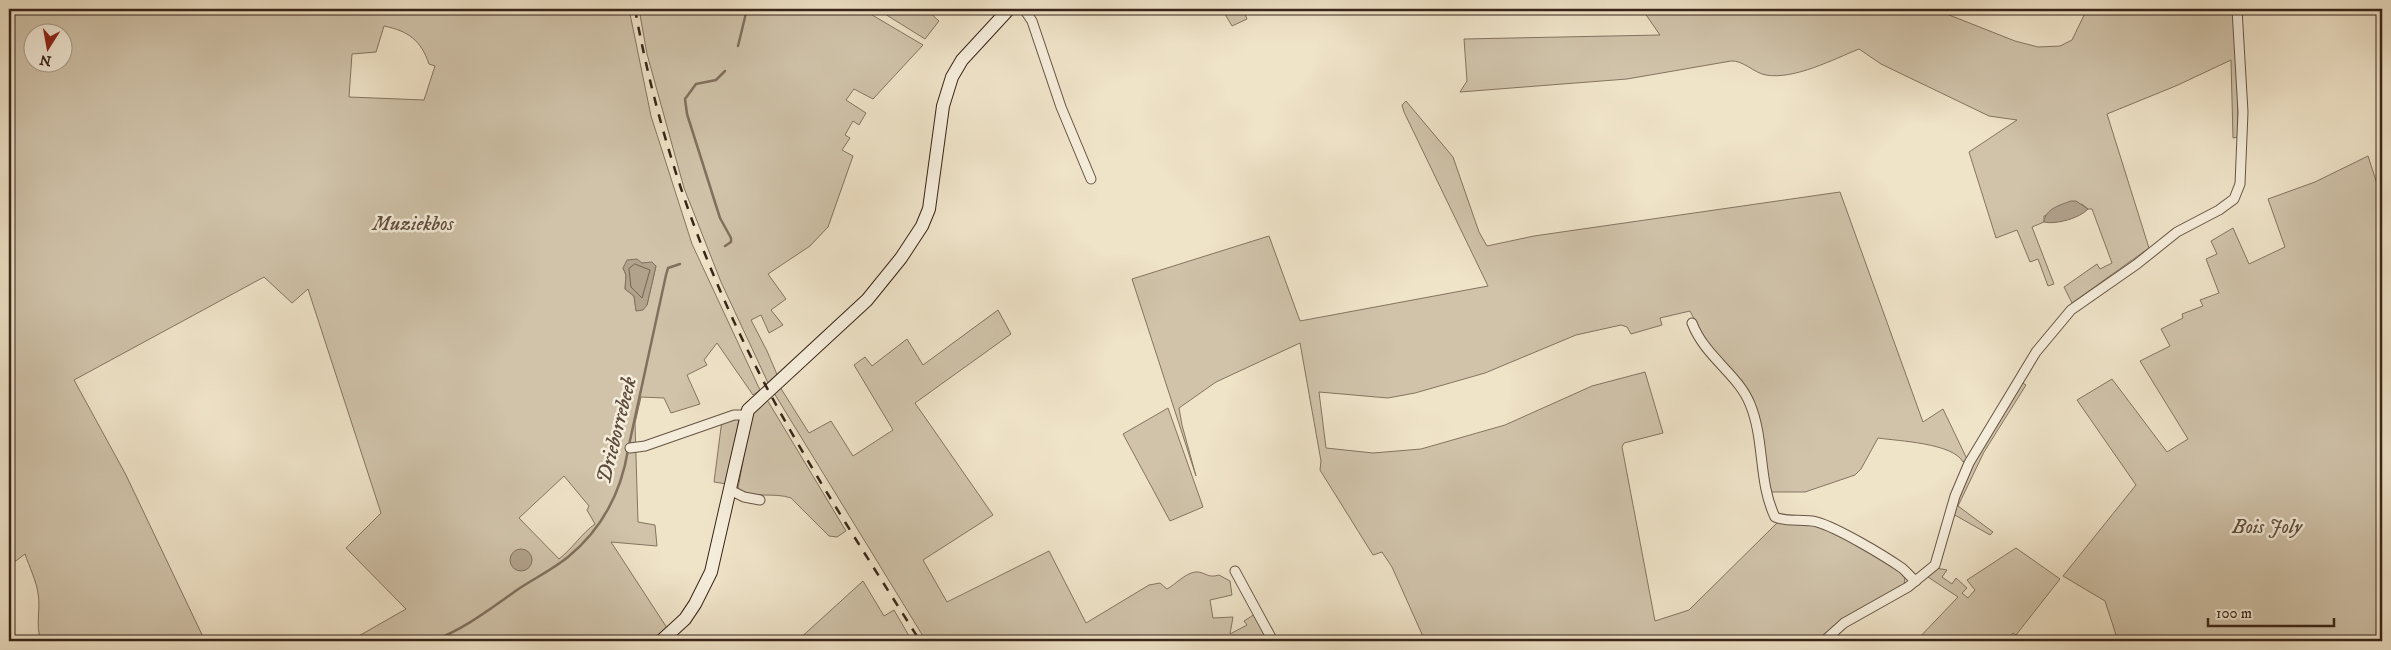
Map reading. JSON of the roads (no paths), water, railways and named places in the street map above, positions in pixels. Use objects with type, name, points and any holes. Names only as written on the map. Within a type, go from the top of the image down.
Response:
[{"type":"main road","points":[[661,641],[684,619],[710,572],[746,415],[751,405],[776,386],[867,300],[901,258],[922,226],[929,209],[942,106],[952,77],[962,60],[1009,9]]},
{"type":"street","points":[[1024,9],[1032,22],[1061,107],[1091,179]]},
{"type":"street","points":[[1824,641],[1844,623],[1916,581],[1932,569],[1938,559],[1946,524],[1969,463],[2051,330],[2080,301],[2137,264],[2177,232],[2227,206],[2237,194],[2240,184],[2243,112],[2237,9]]},
{"type":"street","points":[[1692,323],[1708,352],[1737,384],[1750,402],[1756,422],[1768,494],[1776,517],[1783,520],[1801,519],[1817,522],[1834,529],[1902,568],[1916,581]]},
{"type":"street","points":[[630,448],[645,446],[734,414],[746,415]]},
{"type":"street","points":[[730,490],[744,497],[760,500]]},
{"type":"street","points":[[1235,571],[1273,641]]},
{"type":"water","points":[[2071,201],[2076,201],[2088,209],[2068,220],[2044,222],[2050,211]]},
{"type":"water","points":[[637,259],[642,263],[652,262],[656,266],[647,305],[643,310],[636,311],[634,296],[625,289],[626,275],[623,268],[627,260]]},
{"type":"water","points":[[521,549],[531,556],[532,560],[525,570],[521,571],[511,564],[510,560],[517,550]]},
{"type":"waterway","name":"Drieborrebeek","points":[[738,46],[747,9]]},
{"type":"waterway","name":"Drieborrebeek","points":[[725,71],[716,80],[696,84],[685,99],[687,114],[720,218],[731,238],[731,242],[725,246]]},
{"type":"waterway","name":"Drieborrebeek","points":[[629,445],[666,275],[668,268],[680,264]]},
{"type":"waterway","name":"Drieborrebeek","points":[[432,641],[455,631],[476,618],[562,562],[580,546],[591,535],[608,509],[620,481],[628,450]]},
{"type":"railway","points":[[635,9],[663,131],[676,172],[704,251],[737,328],[800,448],[920,641]]},
{"type":"park label","name":"Muziekbos","points":[[413,223]]},
{"type":"park label","name":"Bois Joly","points":[[2267,526]]}]
